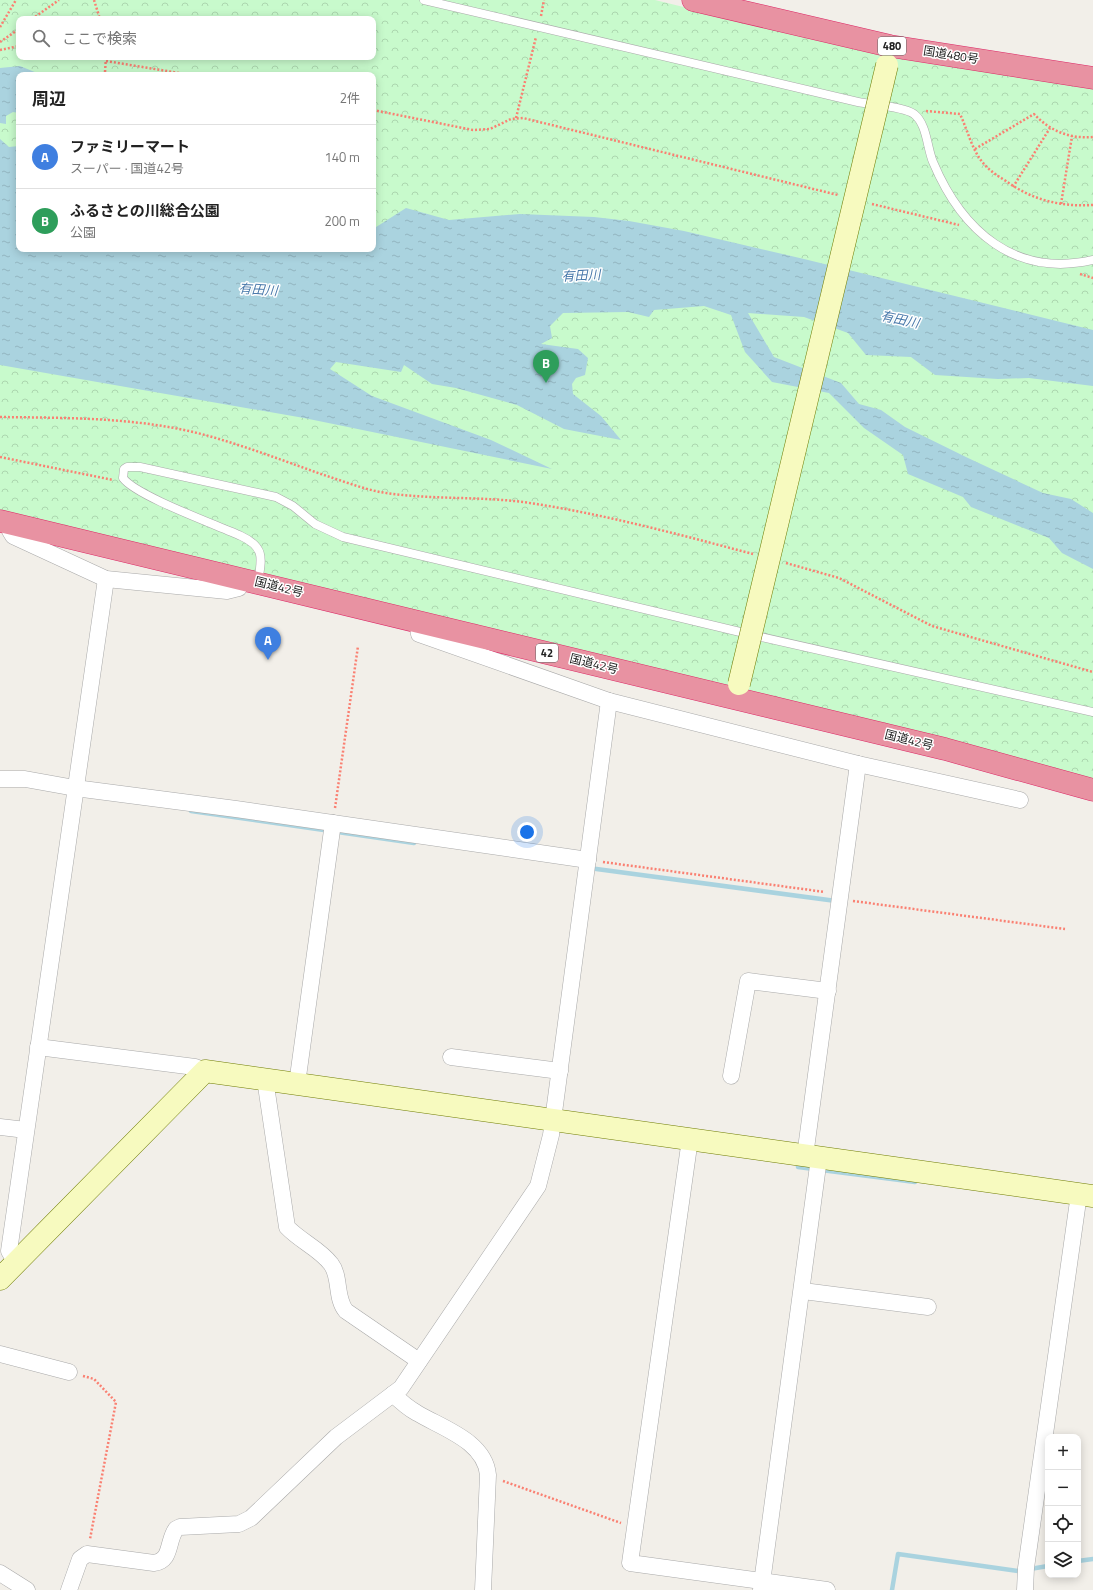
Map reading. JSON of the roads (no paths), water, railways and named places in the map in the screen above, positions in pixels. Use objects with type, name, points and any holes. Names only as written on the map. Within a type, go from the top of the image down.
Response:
[{"type":"highway","name":"国道480号","points":[[693,0],[888,55],[1093,78]]},
{"type":"highway","name":"国道42号","points":[[6,522],[417,621],[738,691],[1093,790]]},
{"type":"street","points":[[738,691],[888,55]]},
{"type":"street","points":[[6,522],[13,536],[106,579],[227,591],[239,588],[251,580]]},
{"type":"street","points":[[0,1279],[8,1255],[106,579]]},
{"type":"street","points":[[417,621],[419,634],[609,700],[858,764],[1020,800]]},
{"type":"street","points":[[69,1590],[80,1560],[87,1554],[154,1563],[160,1562],[167,1555],[176,1529],[180,1527],[239,1524],[246,1522],[336,1436],[400,1388],[538,1186],[551,1135],[609,700]]},
{"type":"street","points":[[762,1585],[803,1291],[812,1157],[828,991],[858,764]]},
{"type":"street","points":[[0,779],[25,779],[75,788],[588,860]]},
{"type":"street","points":[[297,1084],[333,823]]},
{"type":"street","points":[[732,1076],[748,981],[828,991]]},
{"type":"street","points":[[38,1047],[195,1067],[205,1071],[1086,1195],[1026,1568],[1025,1590]]},
{"type":"street","points":[[451,1057],[560,1071]]},
{"type":"street","points":[[8,1255],[205,1071]]},
{"type":"street","points":[[265,1079],[287,1228],[332,1264],[336,1276],[341,1305],[346,1311],[419,1361]]},
{"type":"street","points":[[0,1128],[26,1130]]},
{"type":"street","points":[[690,1139],[630,1563],[762,1585],[828,1590]]},
{"type":"street","points":[[803,1291],[928,1307]]},
{"type":"street","points":[[0,1354],[69,1372]]},
{"type":"street","points":[[393,1394],[415,1413],[472,1446],[485,1461],[488,1475],[483,1590]]},
{"type":"street","points":[[0,1574],[27,1590]]},
{"type":"lane","points":[[424,0],[858,102],[906,110],[914,114],[921,123],[932,160],[939,175],[960,210],[976,229],[996,246],[1022,259],[1034,262],[1068,265],[1093,260]]},
{"type":"lane","points":[[251,580],[261,557],[260,550],[256,544],[172,506],[130,485],[123,478],[122,474],[127,467],[132,466],[196,481],[250,490],[285,501],[315,524],[343,537],[761,637],[1034,697],[1093,712]]},
{"type":"water","points":[[20,66],[35,72],[16,72],[16,112],[13,112],[6,116],[6,124],[0,123],[0,68]]},
{"type":"water","name":"有田川","points":[[0,139],[9,147],[16,146],[16,252],[376,252],[376,227],[406,208],[449,220],[520,214],[594,217],[629,221],[684,231],[1093,330],[1093,386],[1029,378],[998,379],[935,375],[911,357],[866,355],[848,333],[804,317],[748,313],[774,357],[841,383],[859,404],[881,410],[905,427],[968,458],[1043,493],[1071,499],[1093,513],[1093,569],[1062,553],[1049,538],[971,507],[963,497],[908,474],[903,455],[864,428],[829,393],[772,382],[745,352],[731,315],[704,306],[654,310],[649,317],[628,312],[563,313],[550,326],[552,338],[541,344],[578,349],[588,358],[585,375],[576,378],[572,384],[573,394],[601,416],[621,440],[564,429],[517,405],[456,388],[432,384],[404,365],[401,372],[336,362],[330,369],[372,396],[491,440],[552,469],[304,418],[0,365]]},
{"type":"waterway","points":[[191,811],[414,843]]},
{"type":"waterway","points":[[589,868],[836,901]]},
{"type":"waterway","points":[[798,1160],[798,1167],[915,1182]]},
{"type":"waterway","points":[[892,1590],[898,1554],[1018,1571],[1045,1566]]},
{"type":"waterway","points":[[1081,1561],[1093,1559]]},
{"type":"place","name":"ふるさとの川総合公園","points":[[546,383]]},
{"type":"place","name":"ファミリーマート","points":[[268,660]]}]
